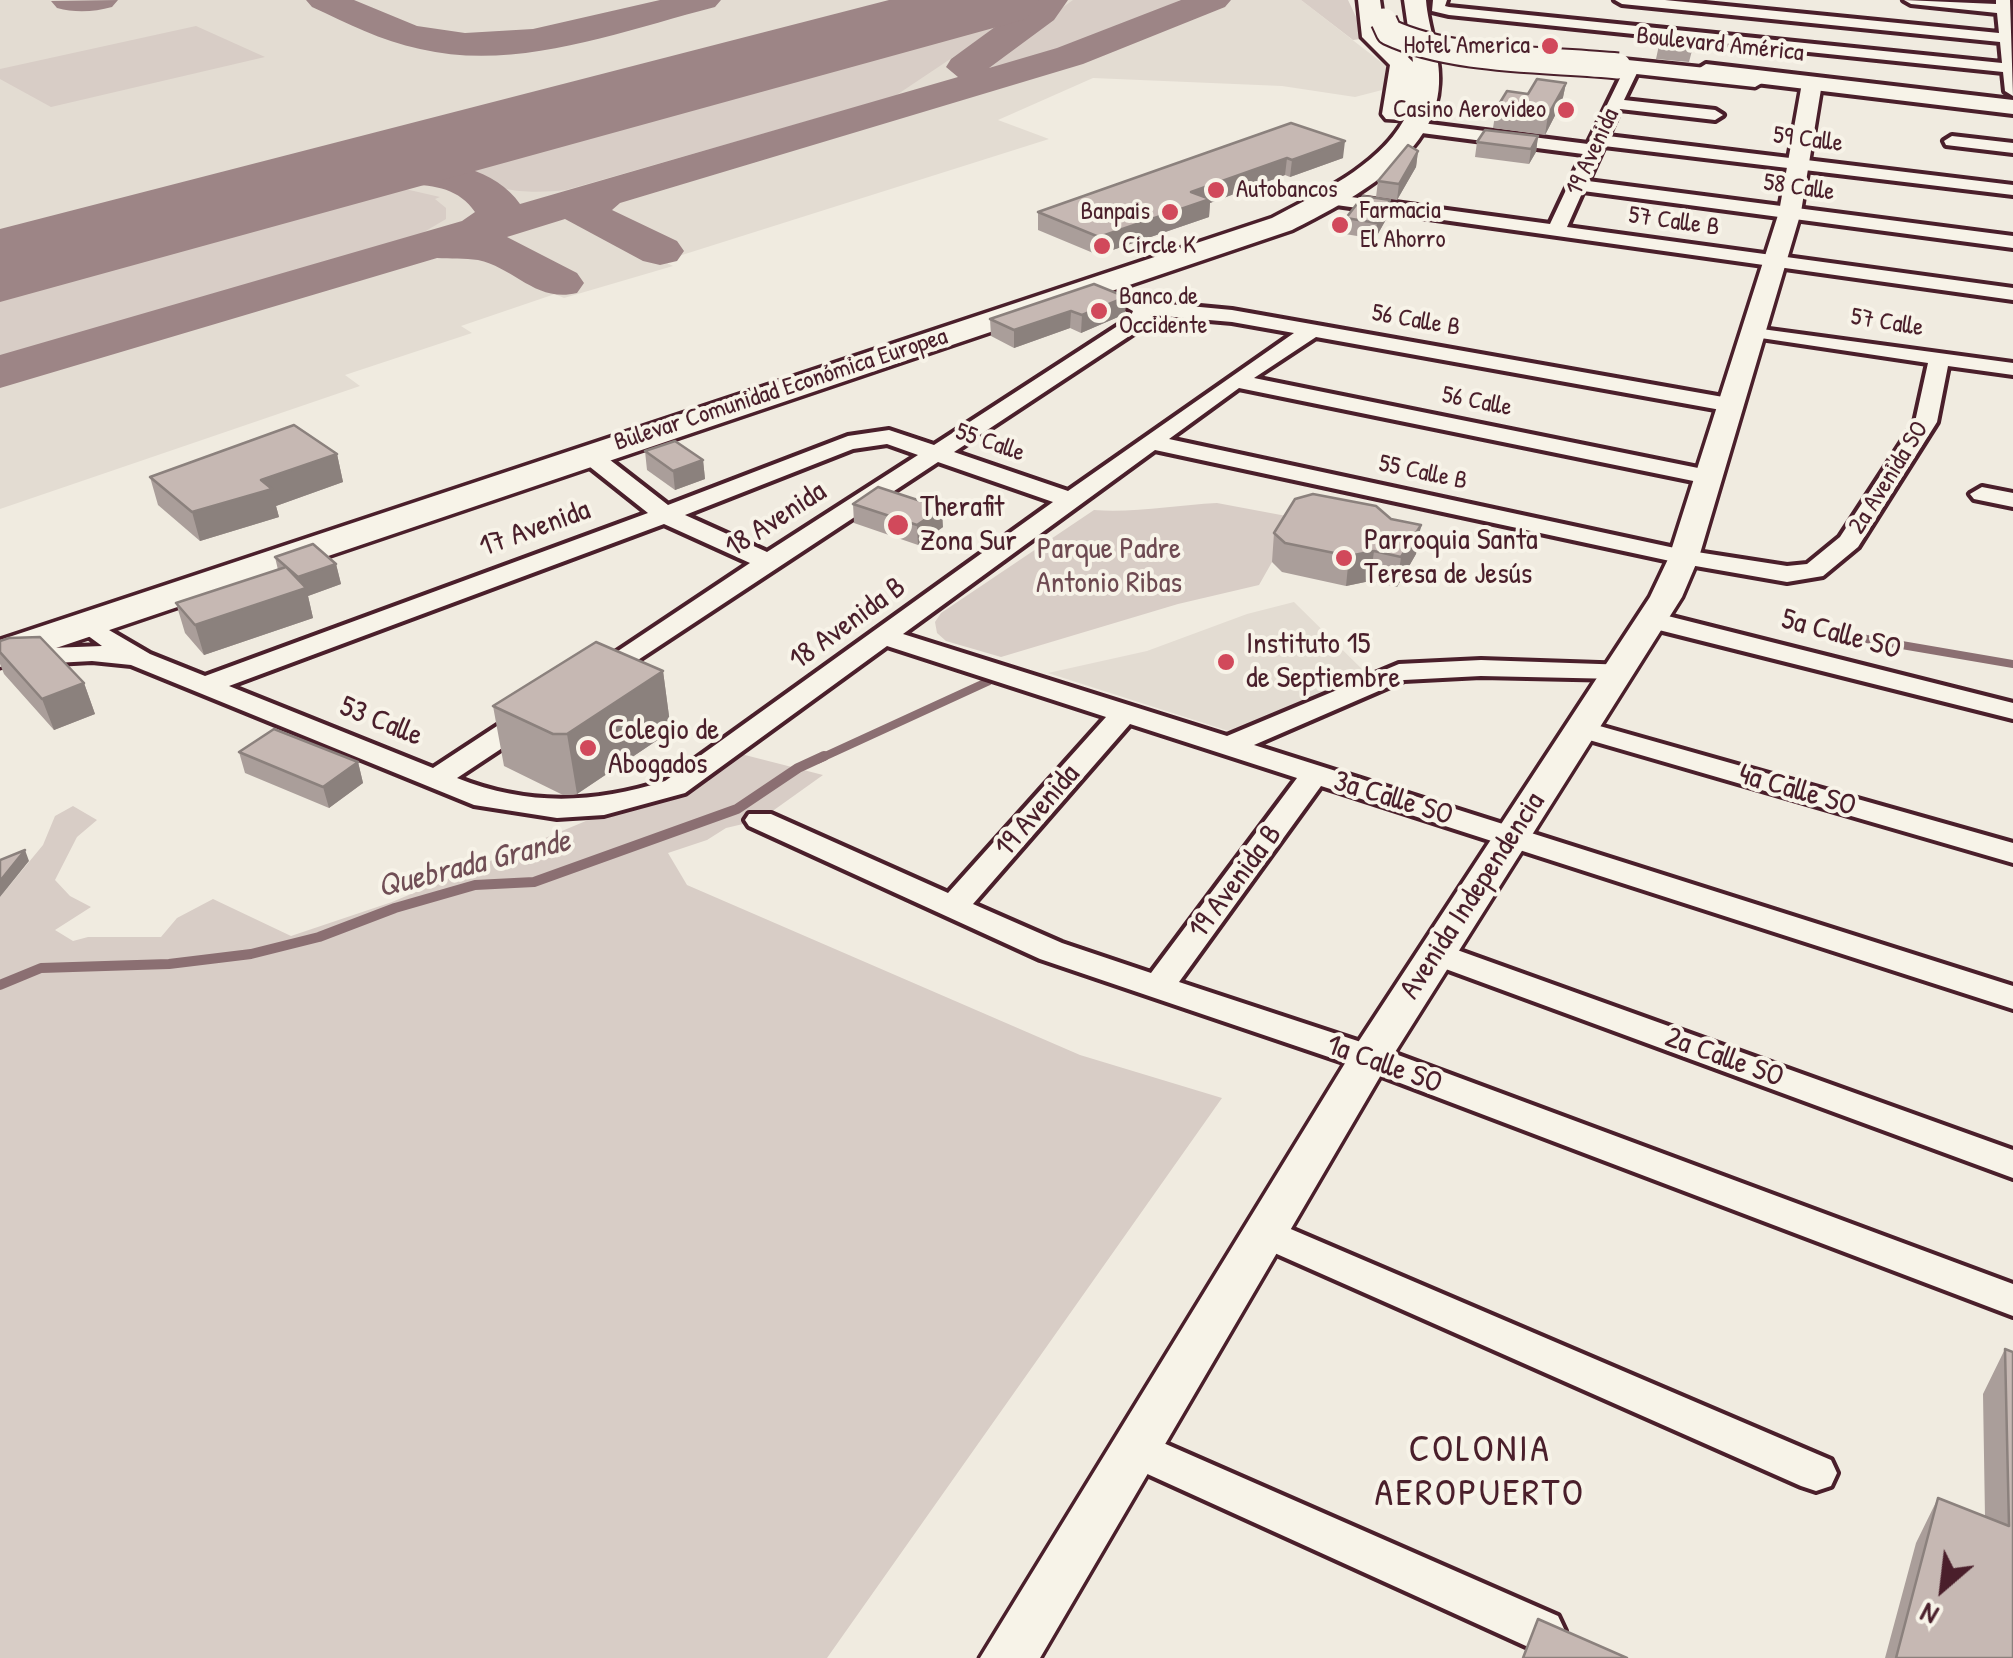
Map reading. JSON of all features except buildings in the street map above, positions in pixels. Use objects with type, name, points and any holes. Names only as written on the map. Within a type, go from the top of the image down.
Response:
[{"type":"main road","points":[[1348,0],[1358,21],[1379,17]]},
{"type":"main road","points":[[1369,0],[1389,32],[1428,45],[1755,80]]},
{"type":"main road","points":[[1398,0],[1404,21],[1422,37]]},
{"type":"main road","name":"Bulevar Comunidad Económica Europea","points":[[0,656],[380,515],[588,454],[1238,241],[1329,199],[1382,161],[1414,126],[1427,90],[1414,0]]},
{"type":"main road","name":"Bulevar Comunidad Económica Europea","points":[[0,634],[380,515],[1177,250],[1296,205],[1366,155],[1382,140],[1394,119],[1402,64],[1379,17]]},
{"type":"main road","name":"Boulevard América","points":[[1422,37],[1481,49],[1811,85]]},
{"type":"main road","name":"Boulevard América","points":[[1422,37],[2013,108]]},
{"type":"street","points":[[1440,0],[1437,8],[1450,12],[2010,68]]},
{"type":"street","points":[[1622,0],[1696,4],[2005,38]]},
{"type":"street","points":[[1811,85],[1830,0]]},
{"type":"street","points":[[1911,0],[2002,4],[2013,91]]},
{"type":"street","name":"19 Avenida","points":[[1556,231],[1629,69]]},
{"type":"street","name":"Avenida Independencia","points":[[1009,1658],[1370,1058],[1652,620],[1684,557],[1790,212],[1811,85]]},
{"type":"street","points":[[1616,104],[1715,115]]},
{"type":"street","name":"59 Calle","points":[[1414,126],[2013,190]]},
{"type":"street","points":[[1952,141],[2013,148]]},
{"type":"street","name":"58 Calle","points":[[1579,185],[2013,242]]},
{"type":"street","name":"57 Calle B","points":[[1329,199],[2013,294]]},
{"type":"street","name":"56 Calle B","points":[[1093,288],[1144,308],[1232,316],[1732,405]]},
{"type":"street","name":"18 Avenida","points":[[435,778],[939,454],[1139,321],[1144,308]]},
{"type":"street","name":"18 Avenida B","points":[[605,807],[674,788],[1235,381],[1313,330]]},
{"type":"street","name":"57 Calle","points":[[1754,331],[2013,369]]},
{"type":"street","name":"2a Avenida SO","points":[[1684,557],[1787,574],[1814,571],[1849,542],[1926,422],[1939,359]]},
{"type":"street","name":"56 Calle","points":[[1235,381],[1708,476]]},
{"type":"street","name":"55 Calle","points":[[889,437],[1073,501]]},
{"type":"street","name":"17 Avenida","points":[[202,686],[665,515],[848,442],[889,437]]},
{"type":"street","name":"55 Calle B","points":[[1150,442],[1684,557]]},
{"type":"street","points":[[588,454],[665,515],[770,563]]},
{"type":"street","points":[[1982,494],[2013,500]]},
{"type":"street","name":"5a Calle SO","points":[[1652,620],[2013,711]]},
{"type":"street","name":"53 Calle","points":[[85,624],[141,660],[484,798],[534,810],[605,807]]},
{"type":"street","name":"3a Calle SO","points":[[887,636],[2013,998]]},
{"type":"street","name":"53 Calle","points":[[0,656],[92,653],[141,660]]},
{"type":"street","points":[[1226,747],[1399,672],[1482,668],[1619,671]]},
{"type":"street","name":"19 Avenida","points":[[954,907],[1123,715]]},
{"type":"street","name":"4a Calle SO","points":[[1582,729],[2013,853]]},
{"type":"street","name":"19 Avenida B","points":[[1157,988],[1314,775]]},
{"type":"street","name":"1a Calle SO","points":[[760,820],[1051,951],[1370,1058],[2013,1300]]},
{"type":"street","name":"2a Calle SO","points":[[1435,954],[2013,1164]]},
{"type":"street","points":[[1265,1233],[1816,1473]]},
{"type":"street","points":[[1136,1449],[1542,1631]]},
{"type":"shaded area","points":[[0,0],[1301,0],[1390,69],[1386,89],[1355,97],[1282,86],[1093,78],[998,120],[1049,139],[663,261],[673,266],[564,298],[555,294],[461,326],[472,333],[345,375],[360,386],[0,509]]},
{"type":"shaded area","name":"Instituto 15 de Septiembre","points":[[1294,602],[1366,673],[1235,733],[1048,673],[1147,651],[1247,614]]},
{"type":"green space","points":[[1073,0],[1180,0],[1099,38],[990,71],[979,69]]},
{"type":"green space","points":[[1301,0],[1348,0],[1358,21],[1374,37],[1353,40]]},
{"type":"green space","points":[[1016,15],[895,96],[566,190],[505,189],[474,175],[479,163],[499,154]]},
{"type":"green space","points":[[196,26],[265,57],[51,107],[0,79],[0,69]]},
{"type":"green space","points":[[405,189],[440,197],[435,199],[446,208],[446,219],[419,235],[0,358],[0,292],[355,194]]},
{"type":"green space","name":"Parque Padre Antonio Ribas","points":[[1217,503],[1297,518],[1259,585],[1178,604],[1001,657],[946,641],[937,633],[935,622],[941,613],[1094,510]]},
{"type":"green space","points":[[741,754],[823,775],[760,820],[726,828],[707,840],[668,853],[687,885],[1080,1055],[1222,1098],[827,1658],[0,1658],[0,897],[43,845],[55,816],[73,806],[97,820],[77,837],[55,880],[70,896],[91,907],[55,930],[73,941],[88,937],[161,937],[177,918],[213,899],[291,936],[392,902],[593,818],[671,796]]},
{"type":"waterway","name":"Quebrada Grande","points":[[1855,637],[2013,664]]},
{"type":"waterway","name":"Quebrada Grande","points":[[819,759],[989,681]]},
{"type":"waterway","name":"Quebrada Grande","points":[[0,985],[41,968],[169,964],[251,954],[319,937],[395,908],[475,885],[534,882],[737,809],[798,768],[824,756]]},
{"type":"taxiway","points":[[69,1],[100,0]]},
{"type":"taxiway","points":[[324,0],[404,34],[465,45],[568,34],[703,0]]},
{"type":"taxiway","points":[[965,67],[1041,12],[1050,0]]},
{"type":"taxiway","points":[[478,231],[1070,56],[1213,0]]},
{"type":"taxiway","points":[[341,175],[403,171],[464,183],[499,206],[497,218],[478,231]]},
{"type":"taxiway","points":[[604,194],[584,214],[660,251]]},
{"type":"taxiway","points":[[0,372],[478,231]]},
{"type":"taxiway","points":[[475,233],[478,231]]},
{"type":"taxiway","points":[[437,244],[491,247],[560,283]]},
{"type":"runway","points":[[0,266],[994,0]]},
{"type":"place","name":"Hotel America","points":[[1550,46]]},
{"type":"place","name":"Casino Aerovideo","points":[[1566,110]]},
{"type":"place","name":"Autobancos","points":[[1216,190]]},
{"type":"place","name":"Banpais","points":[[1170,212]]},
{"type":"place","name":"Farmacia El Ahorro","points":[[1340,225]]},
{"type":"place","name":"Circle K","points":[[1102,246]]},
{"type":"place","name":"Banco de Occidente","points":[[1099,311]]},
{"type":"place","name":"Therafit Zona Sur","points":[[898,525]]},
{"type":"place","name":"Parroquia Santa Teresa de Jesús","points":[[1344,558]]},
{"type":"place","name":"Instituto 15 de Septiembre","points":[[1226,662]]},
{"type":"place","name":"Colegio de Abogados","points":[[588,748]]},
{"type":"district","name":"COLONIA AEROPUERTO","points":[[1480,1473]]}]
